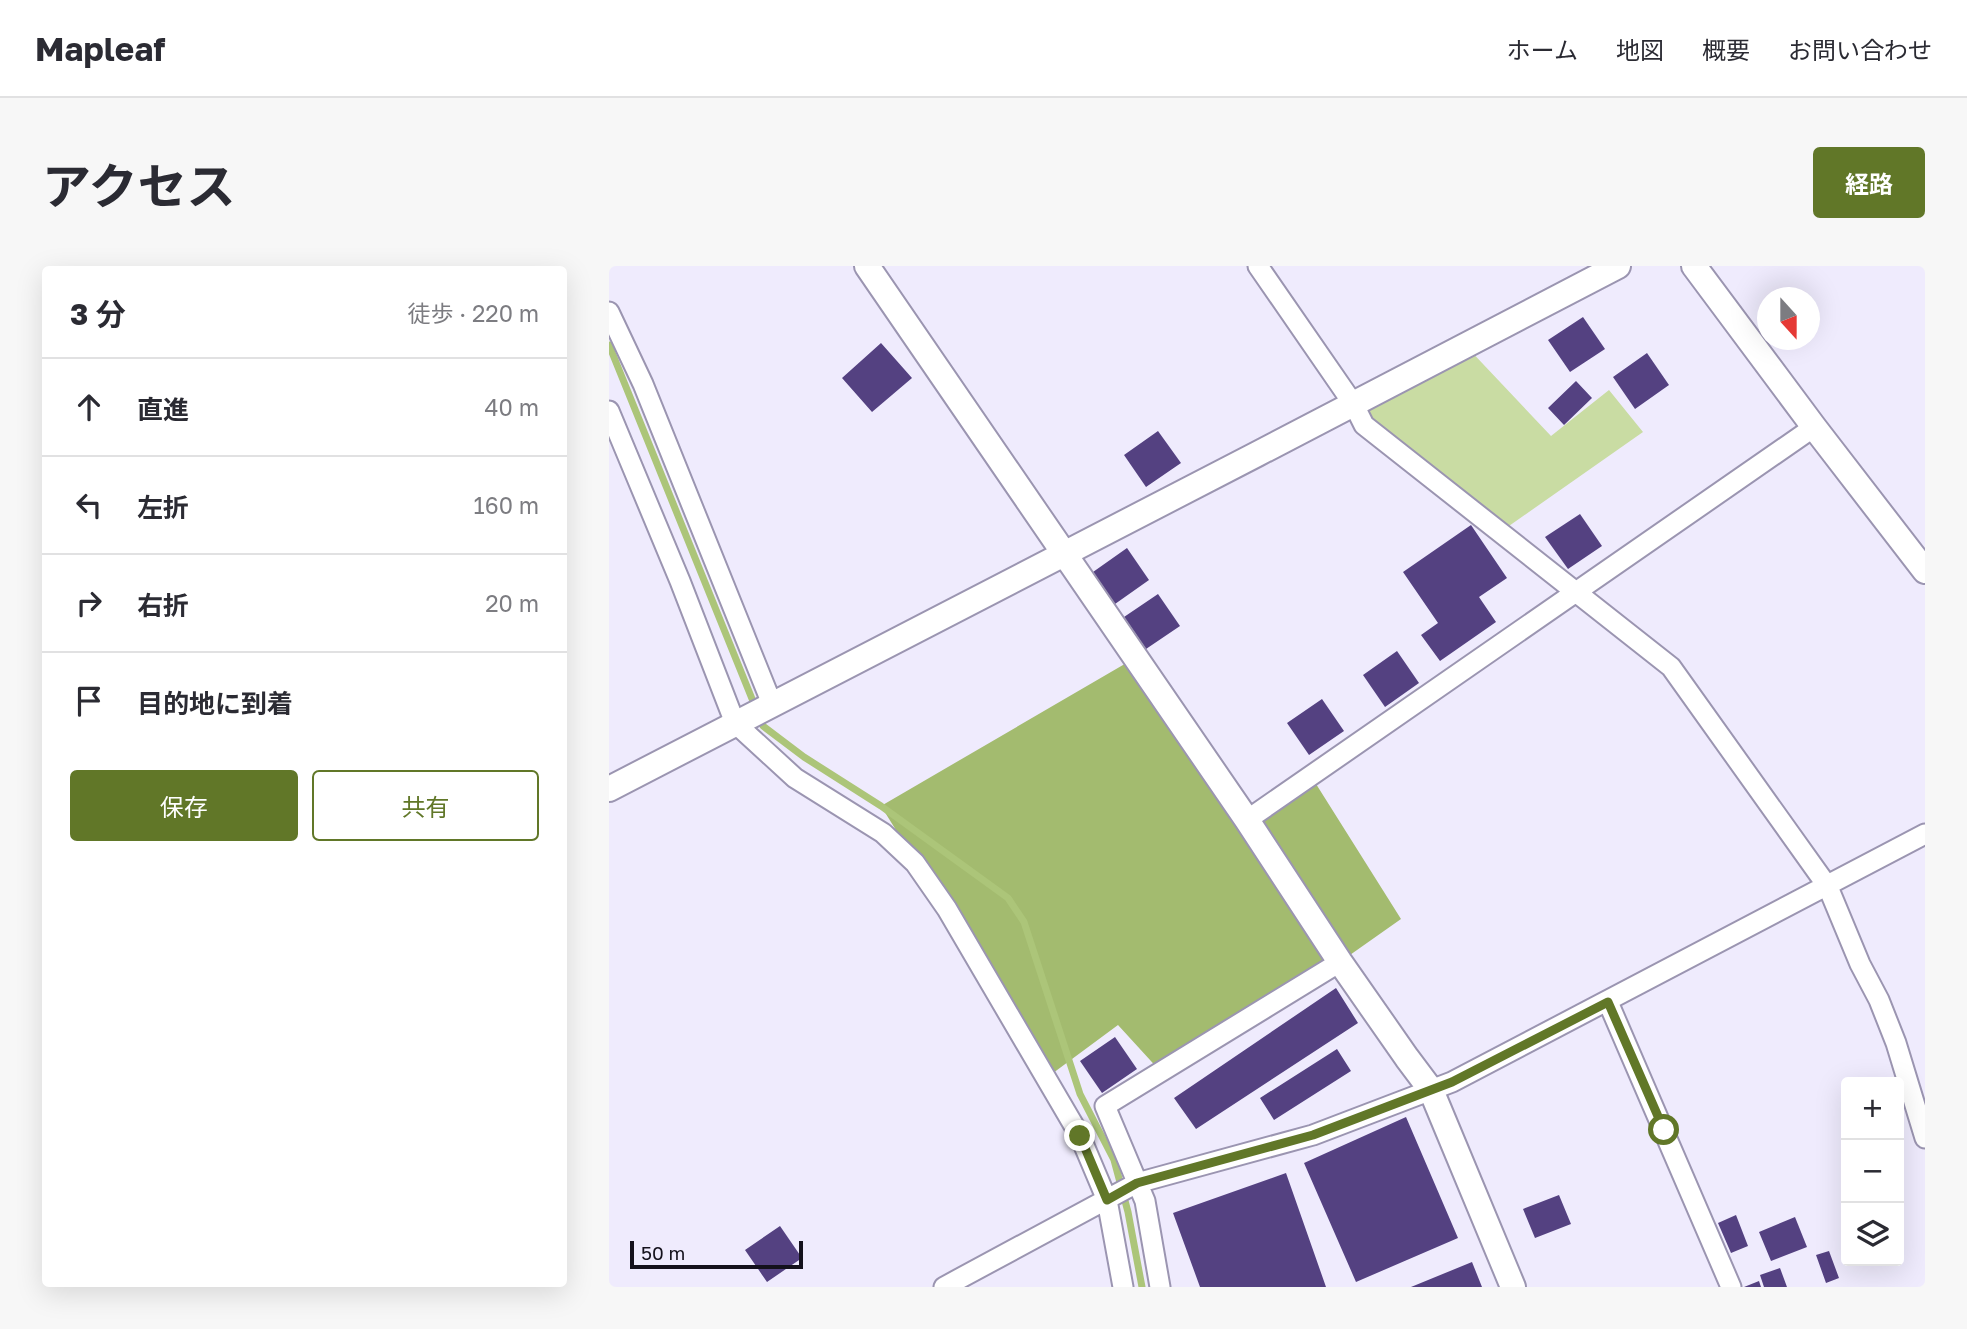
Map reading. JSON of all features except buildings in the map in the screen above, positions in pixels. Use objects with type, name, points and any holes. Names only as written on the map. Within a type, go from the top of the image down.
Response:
[{"type":"street","points":[[867,266],[1247,820],[1340,962],[1431,1090],[1513,1287]]},
{"type":"street","points":[[1258,266],[1354,405],[1364,425],[1671,667],[1828,887],[1896,1043],[1925,1138]]},
{"type":"street","points":[[609,789],[1618,266]]},
{"type":"street","points":[[1694,266],[1925,570]]},
{"type":"street","points":[[609,312],[643,384],[772,704]]},
{"type":"street","points":[[609,411],[735,723],[795,778],[883,833],[915,863],[947,909],[1080,1136],[1107,1200],[1123,1287]]},
{"type":"street","points":[[1247,820],[1814,426]]},
{"type":"street","points":[[944,1287],[1137,1183],[1313,1135],[1452,1082],[1925,834]]},
{"type":"street","points":[[1160,1287],[1145,1201],[1105,1106],[1340,962]]},
{"type":"street","points":[[1608,1002],[1731,1287]]},
{"type":"green space","points":[[1466,346],[1551,436],[1609,390],[1643,432],[1499,533],[1356,409]]},
{"type":"green space","points":[[1135,658],[1247,820],[1311,776],[1401,919],[1340,962],[1161,1072],[1118,1025],[1049,1076],[881,806]]},
{"type":"waterway","points":[[609,345],[763,726],[804,757],[881,806],[1008,898],[1024,922],[1080,1094],[1114,1160],[1128,1212],[1142,1287]]},
{"type":"route","points":[[1080,1136],[1107,1200],[1137,1183],[1313,1135],[1452,1082],[1608,1002],[1664,1130]]}]
